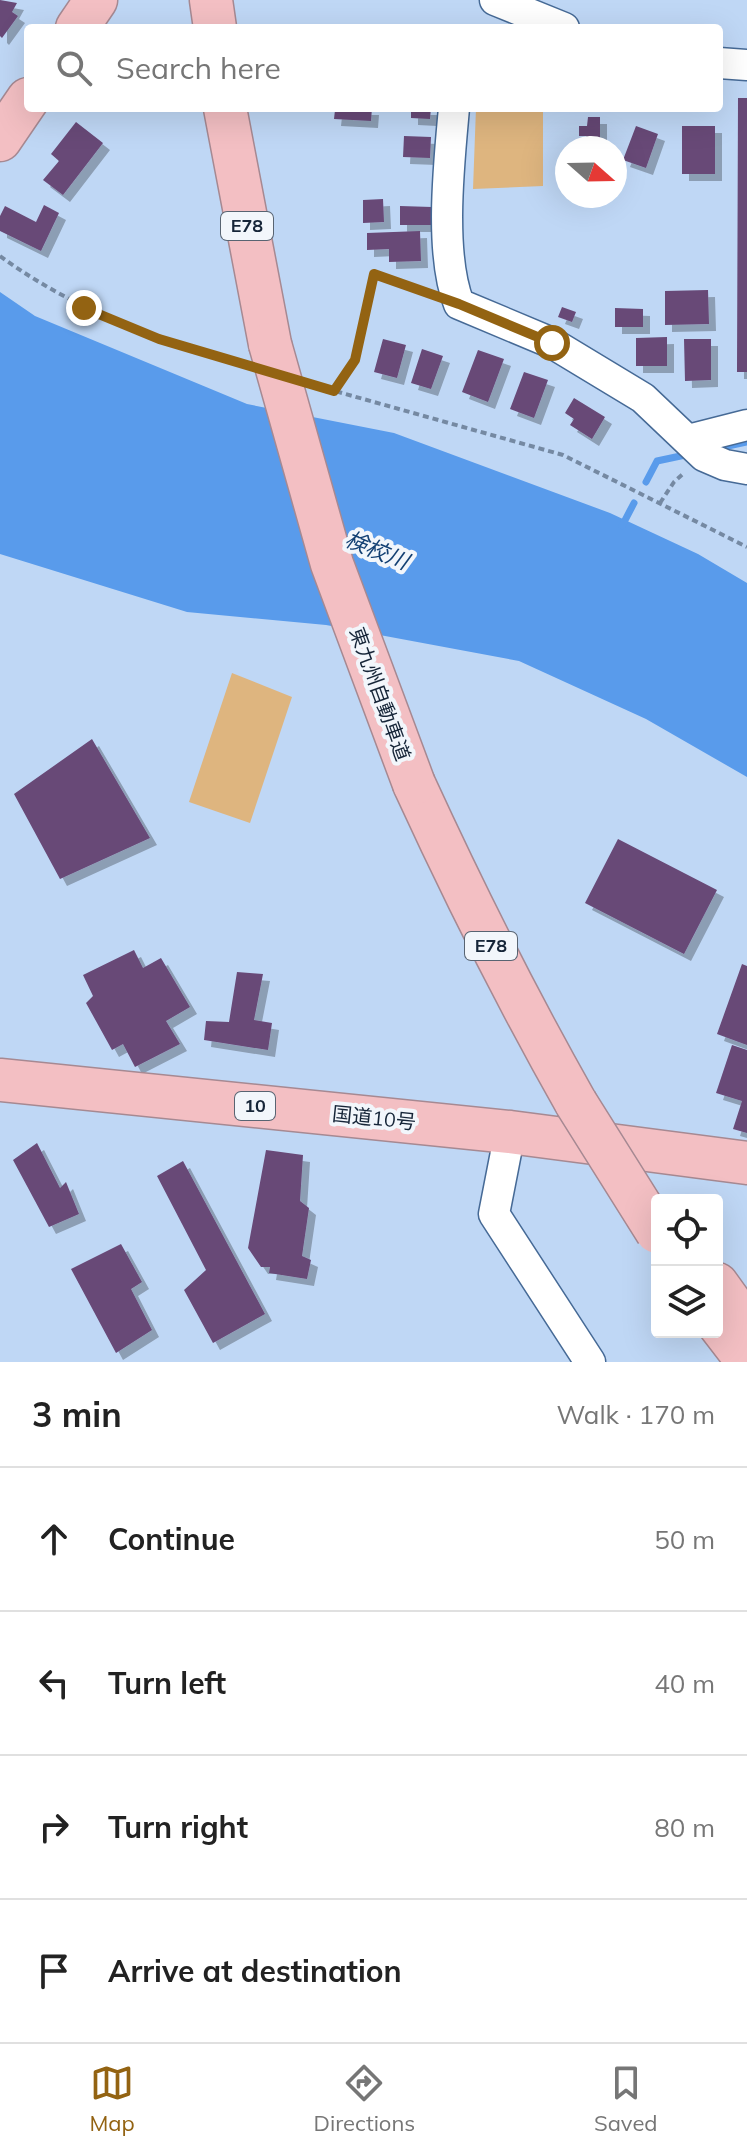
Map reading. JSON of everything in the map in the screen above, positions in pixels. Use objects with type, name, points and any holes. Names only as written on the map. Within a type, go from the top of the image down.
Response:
[{"type":"highway","points":[[211,0],[214,24]]},
{"type":"highway","points":[[230,0],[233,24]]},
{"type":"highway","points":[[0,140],[24,105]]},
{"type":"highway","name":"東九州自動車道","points":[[226,112],[269,349],[315,445],[424,779],[546,1008],[587,1098],[651,1221]]},
{"type":"highway","name":"東九州自動車道","points":[[244,112],[275,281],[269,349]]},
{"type":"highway","name":"国道10号","points":[[0,1080],[510,1132],[747,1163]]},
{"type":"highway","name":"東九州自動車道","points":[[587,1098],[658,1194]]},
{"type":"highway","points":[[723,1292],[747,1326]]},
{"type":"highway","points":[[723,1330],[747,1361]]},
{"type":"street","points":[[495,0],[547,24]]},
{"type":"street","points":[[723,63],[747,65]]},
{"type":"street","points":[[454,112],[448,175],[449,252],[452,285],[459,304],[552,343],[643,398],[695,447],[725,465],[747,469]]},
{"type":"street","points":[[695,447],[747,425]]},
{"type":"street","points":[[510,1132],[494,1214],[590,1362]]},
{"type":"path","points":[[0,256],[32,279],[84,308],[159,339],[269,349]]},
{"type":"path","points":[[334,391],[355,360],[374,274],[459,304]]},
{"type":"path","points":[[305,382],[563,455],[747,547]]},
{"type":"path","points":[[660,503],[695,447]]},
{"type":"shaded area","points":[[476,112],[543,112],[543,186],[473,189]]},
{"type":"shaded area","points":[[232,673],[292,697],[250,823],[189,802]]},
{"type":"water","name":"検校川","points":[[0,292],[35,316],[247,404],[394,433],[610,513],[698,554],[747,583],[747,777],[646,719],[519,661],[326,625],[187,612],[0,554]]},
{"type":"building","points":[[0,0],[17,3],[12,12],[18,16],[2,38],[0,36]]},
{"type":"building","points":[[738,98],[747,98],[747,372],[737,372]]},
{"type":"building","points":[[335,112],[372,112],[371,121],[334,119]]},
{"type":"building","points":[[411,112],[431,112],[430,119],[411,118]]},
{"type":"building","points":[[588,117],[600,117],[600,136],[579,136],[579,126],[587,126]]},
{"type":"building","points":[[76,122],[103,143],[63,195],[43,180],[59,161],[51,154]]},
{"type":"building","points":[[636,126],[658,134],[646,168],[627,161],[627,150]]},
{"type":"building","points":[[682,126],[715,126],[715,174],[682,174]]},
{"type":"building","points":[[404,136],[431,137],[430,158],[403,157]]},
{"type":"building","points":[[383,199],[384,222],[363,223],[363,200]]},
{"type":"building","points":[[44,205],[59,213],[41,251],[0,231],[0,216],[5,206],[36,222]]},
{"type":"building","points":[[400,206],[432,207],[432,225],[400,225]]},
{"type":"building","points":[[420,231],[421,261],[389,262],[389,249],[367,250],[367,233]]},
{"type":"building","points":[[708,290],[709,324],[665,325],[665,291]]},
{"type":"building","points":[[562,307],[576,312],[572,322],[558,317]]},
{"type":"building","points":[[615,308],[643,309],[643,327],[615,327]]},
{"type":"building","points":[[667,337],[667,366],[636,366],[636,338]]},
{"type":"building","points":[[383,339],[406,345],[397,378],[374,372]]},
{"type":"building","points":[[684,339],[711,339],[711,380],[685,381]]},
{"type":"building","points":[[422,349],[443,356],[431,389],[411,383]]},
{"type":"building","points":[[478,350],[504,359],[488,402],[462,392]]},
{"type":"building","points":[[524,372],[548,380],[534,418],[510,409]]},
{"type":"building","points":[[574,398],[605,417],[592,439],[570,425],[574,419],[565,413]]},
{"type":"building","points":[[92,739],[150,838],[60,879],[14,794]]},
{"type":"building","points":[[618,839],[717,890],[684,954],[585,903]]},
{"type":"building","points":[[134,950],[143,968],[161,958],[190,1007],[166,1021],[180,1044],[135,1067],[123,1044],[112,1050],[86,1003],[93,996],[83,975]]},
{"type":"building","points":[[742,964],[747,966],[747,1045],[717,1034]]},
{"type":"building","points":[[237,972],[263,974],[254,1020],[272,1023],[268,1050],[204,1040],[206,1021],[229,1022]]},
{"type":"building","points":[[732,1045],[747,1050],[747,1133],[733,1129],[742,1101],[716,1093]]},
{"type":"building","points":[[37,1143],[60,1188],[66,1182],[79,1214],[49,1227],[13,1160]]},
{"type":"building","points":[[266,1150],[303,1155],[300,1201],[309,1208],[302,1256],[311,1260],[307,1279],[269,1273],[270,1267],[261,1267],[248,1248]]},
{"type":"building","points":[[183,1161],[265,1314],[213,1343],[184,1290],[206,1270],[157,1176]]},
{"type":"building","points":[[121,1244],[142,1282],[131,1289],[152,1330],[116,1353],[71,1269]]},
{"type":"waterway","points":[[714,449],[747,442]]},
{"type":"waterway","points":[[646,482],[657,461],[690,454]]},
{"type":"waterway","points":[[622,526],[634,503]]},
{"type":"route","points":[[84,308],[159,339],[334,391],[355,360],[374,274],[459,304],[552,343]]}]
